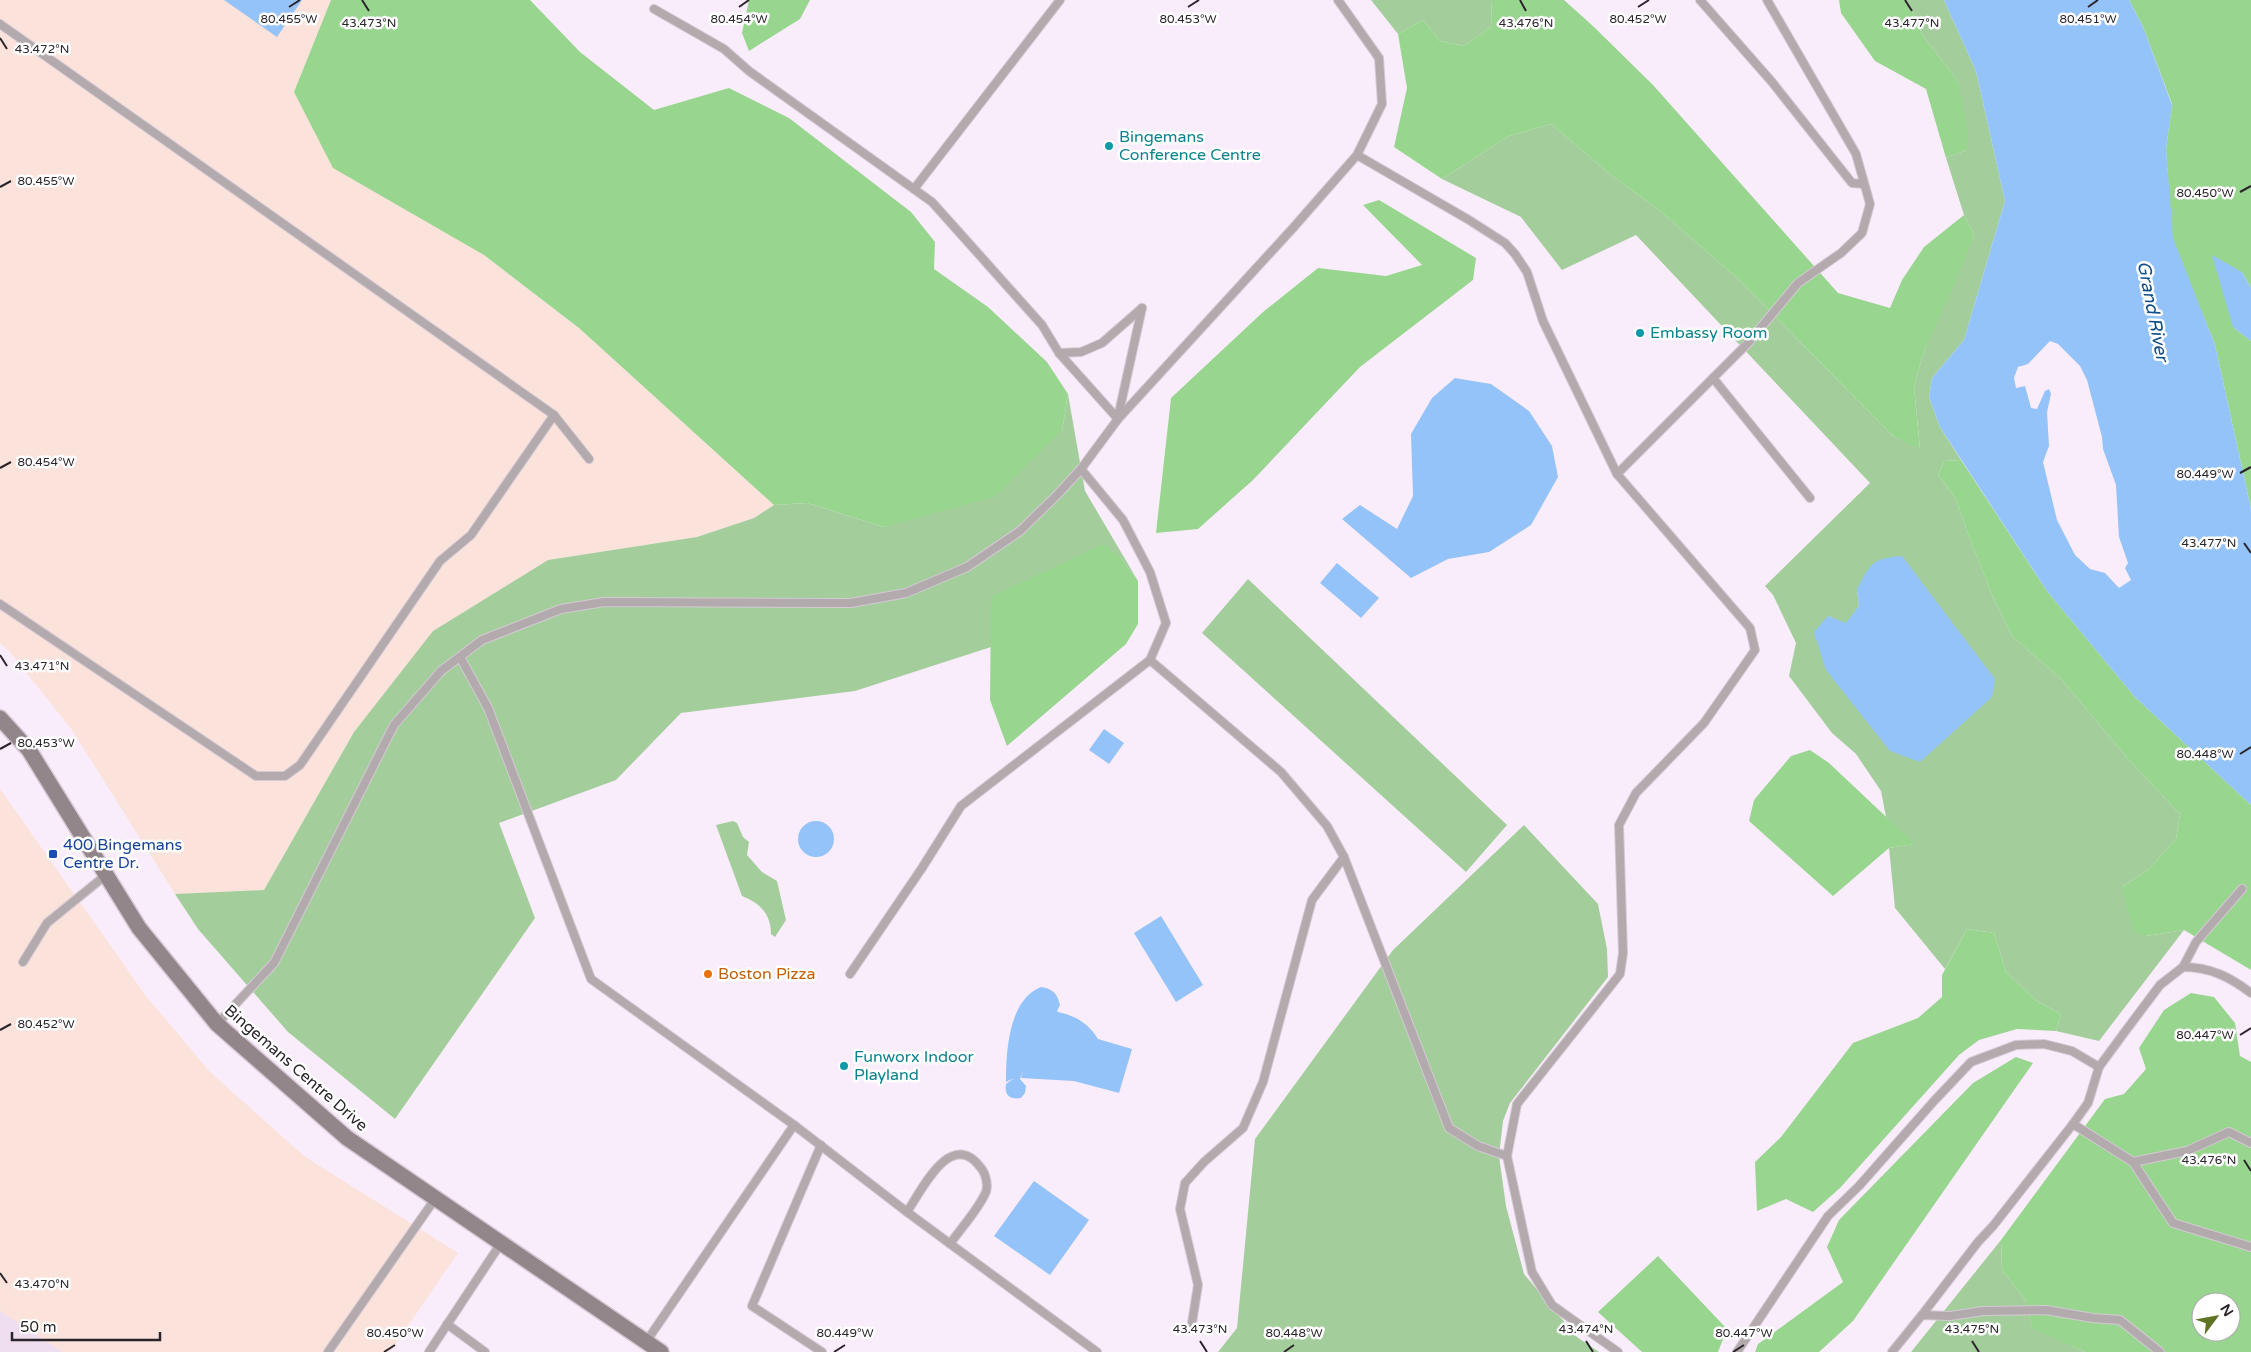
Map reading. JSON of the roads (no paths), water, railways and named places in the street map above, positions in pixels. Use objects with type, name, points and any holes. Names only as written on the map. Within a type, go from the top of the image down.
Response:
[{"type":"main road","name":"Bingemans Centre Drive","points":[[0,718],[29,750],[139,928],[217,1024],[346,1138],[661,1352]]},
{"type":"lane","points":[[914,189],[1060,0]]},
{"type":"lane","points":[[217,1024],[274,963],[394,726],[441,672],[482,640],[561,609],[604,602],[850,603],[906,594],[967,567],[1020,531],[1080,469],[1118,419],[1293,228],[1357,155],[1382,104],[1379,58],[1338,0]]},
{"type":"lane","points":[[1700,0],[1772,82],[1852,183],[1864,184]]},
{"type":"lane","points":[[1617,474],[1748,343],[1798,283],[1841,253],[1862,233],[1870,204],[1856,154],[1767,0]]},
{"type":"lane","points":[[654,9],[724,49],[749,71],[932,202],[1042,325],[1059,354],[1118,419]]},
{"type":"lane","points":[[0,24],[554,414],[589,459]]},
{"type":"lane","points":[[1357,155],[1469,220],[1505,243],[1515,254],[1527,272],[1543,321],[1617,474],[1750,628],[1755,650],[1704,723],[1636,793],[1619,825],[1623,953],[1620,974],[1517,1104],[1507,1156],[1532,1272],[1552,1305],[1618,1352]]},
{"type":"lane","points":[[1059,354],[1081,352],[1102,343],[1142,308],[1118,419]]},
{"type":"lane","points":[[1713,378],[1810,498]]},
{"type":"lane","points":[[0,604],[256,776],[285,776],[300,765],[440,560],[471,536],[554,414]]},
{"type":"lane","points":[[850,974],[922,868],[961,806],[1150,660],[1166,623],[1150,572],[1123,520],[1080,469]]},
{"type":"lane","points":[[460,657],[488,708],[591,979],[794,1125],[907,1212],[1097,1352]]},
{"type":"lane","points":[[1150,660],[1281,772],[1327,826],[1344,857],[1449,1128],[1478,1146],[1507,1156]]},
{"type":"lane","points":[[1192,1323],[1198,1285],[1180,1209],[1185,1183],[1204,1162],[1243,1128],[1263,1082],[1312,900],[1344,857]]},
{"type":"lane","points":[[23,962],[47,924],[106,874]]},
{"type":"lane","points":[[1892,1352],[2073,1124],[2088,1103],[2099,1067],[2160,985],[2183,966],[2196,942],[2242,889]]},
{"type":"lane","points":[[2183,966],[2212,970],[2229,978],[2251,993]]},
{"type":"lane","points":[[1737,1352],[1828,1216],[1859,1186],[1971,1062],[2016,1045],[2044,1044],[2072,1051],[2099,1067]]},
{"type":"lane","points":[[2073,1124],[2133,1162],[2173,1223],[2251,1248]]},
{"type":"lane","points":[[646,1342],[794,1125]]},
{"type":"lane","points":[[2133,1162],[2187,1151],[2229,1132],[2251,1143]]},
{"type":"lane","points":[[821,1146],[752,1306],[822,1352]]},
{"type":"lane","points":[[907,1212],[942,1161],[952,1156],[963,1154],[974,1161],[982,1169],[986,1181],[986,1192],[950,1244]]},
{"type":"lane","points":[[328,1352],[435,1199]]},
{"type":"lane","points":[[428,1352],[501,1244]]},
{"type":"lane","points":[[1922,1315],[1950,1316],[1983,1311],[2046,1310],[2093,1318],[2120,1320],[2160,1352]]},
{"type":"lane","points":[[447,1324],[485,1352]]},
{"type":"water","points":[[224,0],[302,0],[277,37]]},
{"type":"water","name":"Grand River","points":[[1944,0],[2129,0],[2143,27],[2172,105],[2166,149],[2173,238],[2215,345],[2251,509],[2251,805],[2135,697],[2047,591],[1940,427],[1929,397],[1932,378],[1964,340],[2005,201],[1976,71]],"holes":[[[2050,341],[2058,344],[2080,366],[2087,380],[2102,437],[2103,449],[2116,485],[2119,537],[2128,563],[2125,568],[2131,580],[2119,588],[2105,573],[2090,569],[2075,555],[2057,520],[2043,462],[2049,446],[2047,412],[2051,394],[2049,389],[2045,391],[2037,409],[2031,408],[2025,386],[2016,388],[2014,378],[2018,367],[2028,364]]]},
{"type":"water","points":[[2212,255],[2242,272],[2251,288],[2251,341],[2233,327]]},
{"type":"water","points":[[1455,378],[1491,384],[1529,411],[1552,446],[1558,477],[1531,525],[1489,552],[1448,559],[1411,578],[1342,519],[1360,505],[1397,529],[1413,496],[1411,434],[1432,398]]},
{"type":"water","points":[[1902,556],[1995,679],[1992,697],[1920,762],[1890,751],[1826,670],[1814,632],[1828,616],[1846,623],[1859,606],[1857,589],[1869,568],[1878,561]]},
{"type":"water","points":[[1337,563],[1379,598],[1361,618],[1320,583]]},
{"type":"water","points":[[1104,729],[1124,743],[1109,764],[1089,750]]},
{"type":"water","points":[[816,821],[829,826],[834,839],[829,852],[816,857],[803,852],[798,839],[803,826]]},
{"type":"water","points":[[1161,916],[1203,985],[1176,1002],[1134,933]]},
{"type":"water","points":[[1041,987],[1051,990],[1056,995],[1060,1005],[1058,1012],[1081,1021],[1098,1039],[1132,1049],[1119,1093],[1074,1081],[1021,1078],[1023,1070],[1020,1079],[1026,1086],[1025,1093],[1021,1098],[1011,1097],[1007,1094],[1006,1084],[1014,1078],[1006,1082],[1008,1043],[1015,1015],[1030,994]]},
{"type":"water","points":[[1034,1181],[1089,1220],[1050,1275],[994,1236]]},
{"type":"place","name":"Bingemans Conference Centre","points":[[1109,146]]},
{"type":"place","name":"Embassy Room","points":[[1640,333]]},
{"type":"place","name":"400 Bingemans Centre Dr.","points":[[53,854]]},
{"type":"place","name":"Boston Pizza","points":[[708,974]]},
{"type":"place","name":"Funworx Indoor Playland","points":[[844,1066]]}]
